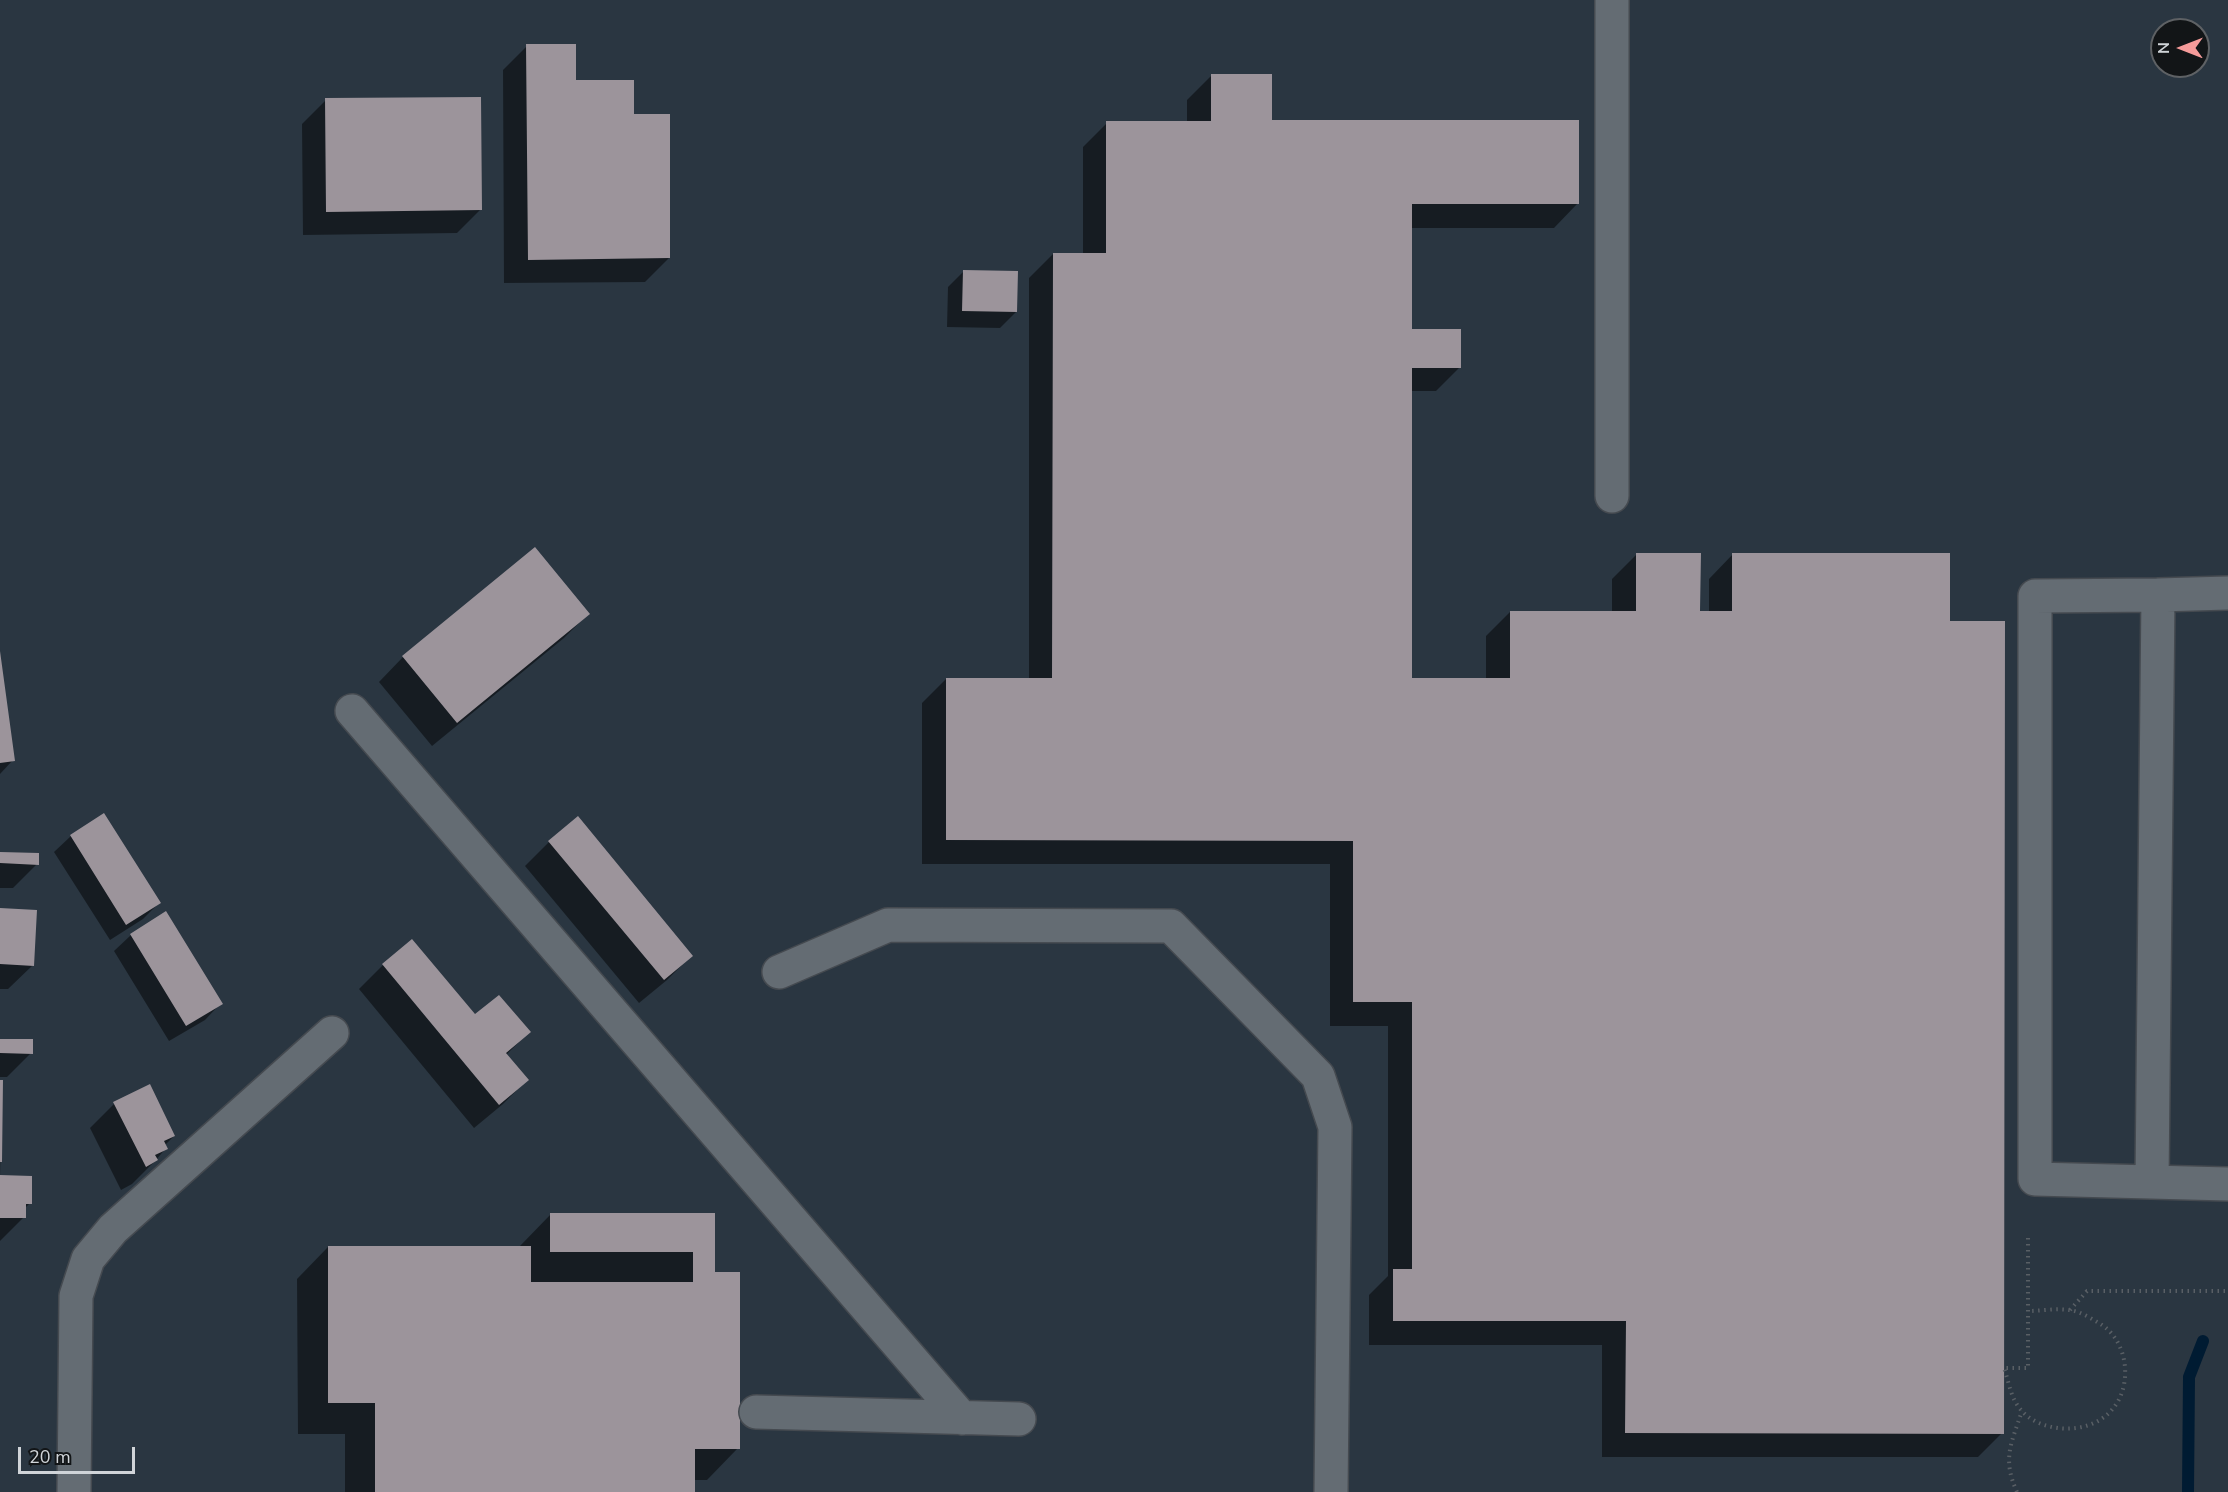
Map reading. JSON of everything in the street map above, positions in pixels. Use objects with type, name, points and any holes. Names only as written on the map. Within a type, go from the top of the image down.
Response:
[{"type":"lane","points":[[1611,0],[1611,496]]},
{"type":"lane","points":[[2228,593],[2035,596],[2035,1179],[2228,1184]]},
{"type":"lane","points":[[2151,1182],[2158,594]]},
{"type":"lane","points":[[352,711],[963,1418]]},
{"type":"lane","points":[[779,972],[888,925],[1171,926],[1318,1076],[1335,1127],[1331,1492]]},
{"type":"lane","points":[[74,1492],[76,1296],[88,1259],[113,1229],[332,1034]]},
{"type":"lane","points":[[756,1412],[1019,1419]]},
{"type":"path","points":[[2028,1238],[2028,1311],[2028,1368],[2004,1368],[2015,1402],[2026,1416],[2040,1424],[2057,1429],[2089,1426],[2104,1418],[2117,1403],[2123,1382],[2124,1361],[2120,1344],[2107,1329],[2089,1317],[2070,1310],[2028,1311]]},
{"type":"path","points":[[2070,1310],[2087,1291],[2228,1291]]},
{"type":"path","points":[[2017,1492],[2010,1477],[2008,1461],[2009,1446],[2022,1411]]},
{"type":"shaded area","points":[[0,0],[2228,0],[2228,1492],[0,1492]]},
{"type":"building","points":[[526,44],[576,44],[576,80],[634,80],[634,114],[670,114],[670,258],[528,260]]},
{"type":"building","points":[[1211,74],[1272,74],[1272,120],[1579,120],[1579,204],[1412,204],[1412,329],[1461,329],[1461,368],[1412,368],[1412,678],[1510,678],[1510,611],[1636,611],[1636,553],[1701,553],[1700,611],[1732,611],[1732,553],[1950,553],[1950,621],[2005,621],[2004,1434],[1625,1433],[1626,1321],[1393,1321],[1393,1269],[1412,1269],[1412,1002],[1353,1002],[1353,841],[946,840],[946,678],[1052,678],[1053,253],[1106,253],[1106,121],[1211,121]]},
{"type":"building","points":[[481,97],[482,210],[326,212],[325,98]]},
{"type":"building","points":[[963,270],[1018,271],[1017,312],[962,311]]},
{"type":"building","points":[[535,547],[590,614],[457,723],[402,656]]},
{"type":"building","points":[[0,651],[15,761],[0,763]]},
{"type":"building","points":[[104,813],[161,903],[126,925],[70,835]]},
{"type":"building","points":[[578,816],[693,956],[664,980],[548,841]]},
{"type":"building","points":[[0,852],[39,853],[39,865],[0,863]]},
{"type":"building","points":[[0,908],[37,910],[34,966],[0,964]]},
{"type":"building","points":[[166,911],[223,1004],[186,1026],[130,934]]},
{"type":"building","points":[[412,939],[475,1014],[499,995],[531,1032],[506,1053],[529,1080],[499,1105],[382,964]]},
{"type":"building","points":[[0,1039],[33,1039],[33,1054],[0,1053]]},
{"type":"building","points":[[0,1080],[3,1080],[2,1162],[0,1162]]},
{"type":"building","points":[[150,1084],[175,1136],[164,1141],[168,1149],[155,1155],[158,1160],[146,1167],[113,1102]]},
{"type":"building","points":[[0,1175],[32,1176],[32,1204],[26,1204],[26,1218],[0,1218]]},
{"type":"building","points":[[550,1213],[715,1213],[715,1272],[740,1272],[740,1449],[695,1449],[695,1492],[375,1492],[375,1403],[328,1403],[328,1246],[531,1246],[531,1282],[693,1282],[693,1252],[550,1252]]},
{"type":"waterway","points":[[2188,1492],[2189,1377],[2203,1341]]}]
